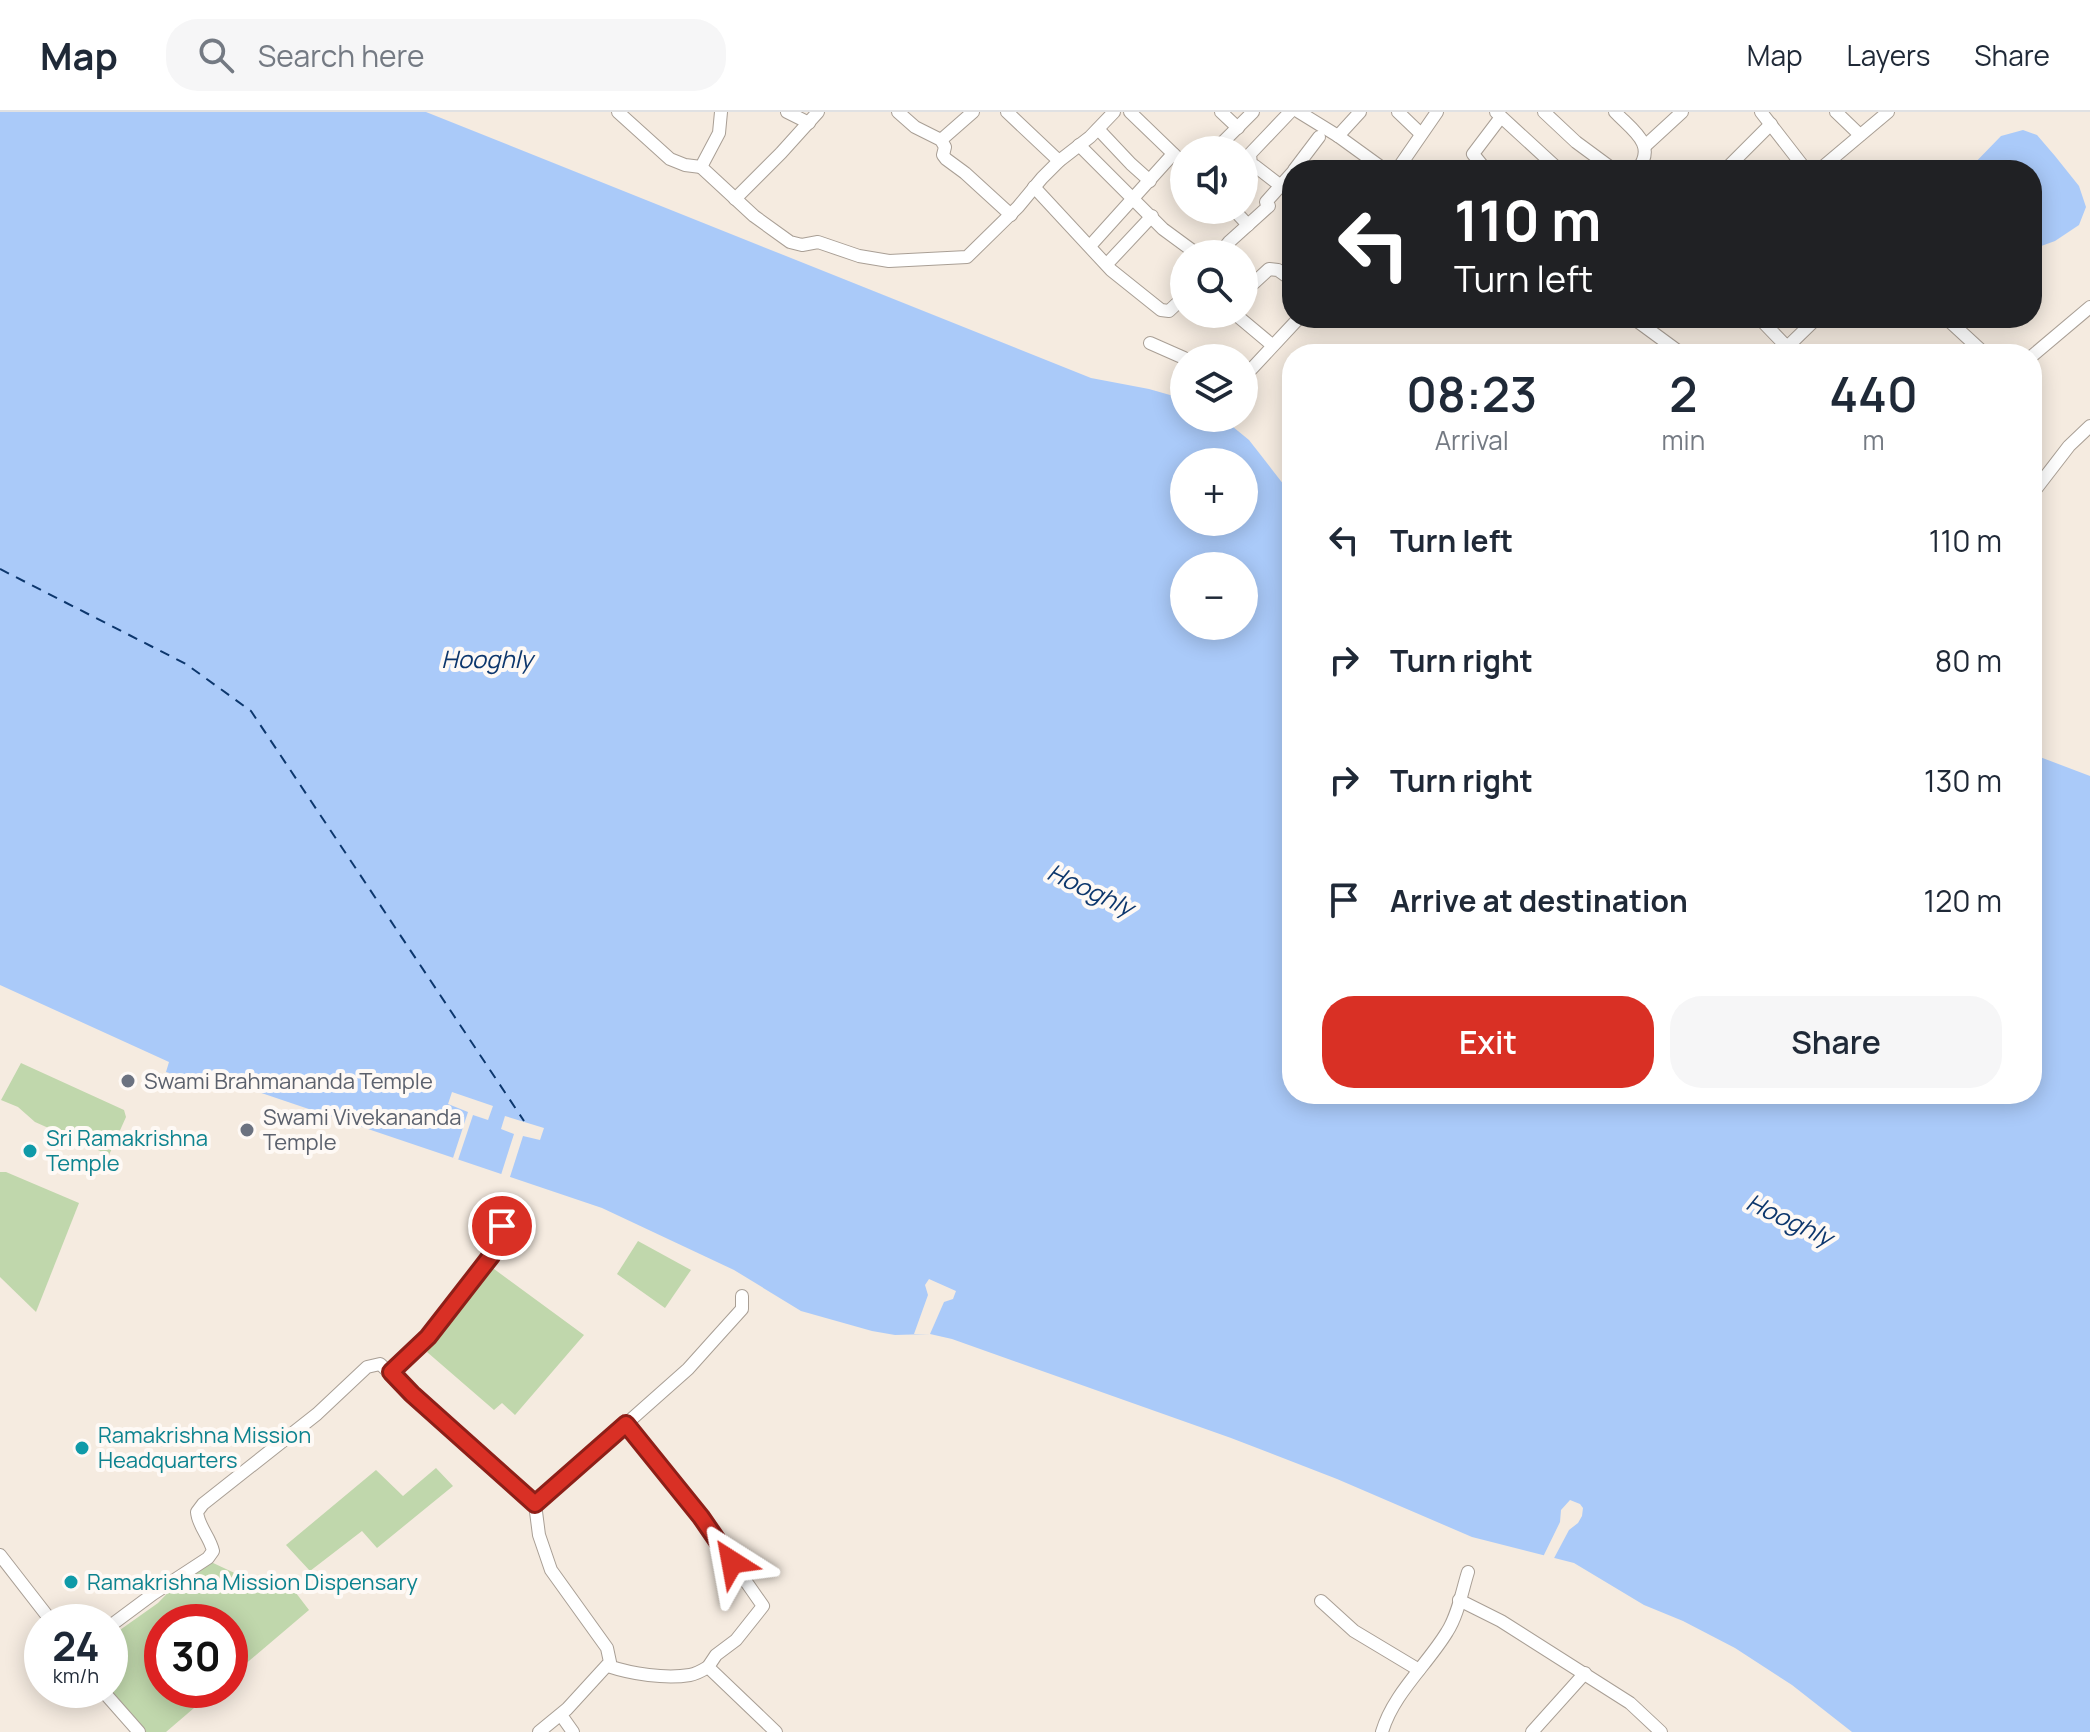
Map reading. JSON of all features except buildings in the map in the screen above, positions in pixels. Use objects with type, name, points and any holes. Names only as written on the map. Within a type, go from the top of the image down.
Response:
[{"type":"street","points":[[618,112],[670,159],[701,167],[735,199],[790,242],[802,245],[818,242],[859,256],[889,261],[967,257],[1011,215],[1059,161],[1114,112]]},
{"type":"street","points":[[701,167],[719,133],[720,112]]},
{"type":"street","points":[[787,112],[809,123]]},
{"type":"street","points":[[735,199],[818,112]]},
{"type":"street","points":[[898,112],[915,127],[941,140],[946,159],[1011,215]]},
{"type":"street","points":[[941,140],[973,112]]},
{"type":"street","points":[[1007,112],[1059,161]]},
{"type":"street","points":[[1130,112],[1170,151]]},
{"type":"street","points":[[1221,112],[1238,128]]},
{"type":"street","points":[[1231,136],[1253,112]]},
{"type":"street","points":[[1258,146],[1290,112]]},
{"type":"street","points":[[1299,112],[1371,160]]},
{"type":"street","points":[[1338,136],[1360,112]]},
{"type":"street","points":[[1398,112],[1421,134]]},
{"type":"street","points":[[1404,160],[1437,112]]},
{"type":"street","points":[[1544,112],[1600,160]]},
{"type":"street","points":[[1615,112],[1645,146],[1644,160]]},
{"type":"street","points":[[1645,146],[1682,112]]},
{"type":"street","points":[[1761,112],[1798,160]]},
{"type":"street","points":[[1836,112],[1860,135]]},
{"type":"street","points":[[1831,160],[1888,112]]},
{"type":"street","points":[[1478,160],[1473,154],[1498,114],[1548,160]]},
{"type":"street","points":[[1735,160],[1771,124]]},
{"type":"street","points":[[1098,129],[1150,181]]},
{"type":"street","points":[[1301,160],[1319,137]]},
{"type":"street","points":[[1079,145],[1163,229],[1178,240]]},
{"type":"street","points":[[1090,246],[1170,158]]},
{"type":"street","points":[[1233,240],[1281,186],[1258,172]]},
{"type":"street","points":[[1034,187],[1111,270],[1161,310],[1170,310]]},
{"type":"street","points":[[1107,264],[1152,216]]},
{"type":"street","points":[[1258,279],[1269,269],[1282,273]]},
{"type":"street","points":[[2042,348],[2090,307]]},
{"type":"street","points":[[1252,328],[1272,345]]},
{"type":"street","points":[[1258,361],[1289,328]]},
{"type":"street","points":[[1646,328],[1668,344]]},
{"type":"street","points":[[1789,344],[1806,328]]},
{"type":"street","points":[[1957,328],[1974,344]]},
{"type":"street","points":[[1150,343],[1170,352]]},
{"type":"street","points":[[2042,481],[2069,446],[2090,426]]},
{"type":"street","points":[[391,1372],[428,1337],[491,1256],[502,1226]]},
{"type":"street","points":[[535,1504],[688,1369],[742,1309],[742,1296]]},
{"type":"street","points":[[128,1614],[208,1558],[213,1551],[198,1519],[197,1512],[203,1504],[317,1414],[367,1367],[380,1364],[535,1504],[539,1535],[551,1570],[607,1648],[608,1666],[561,1715],[539,1732]]},
{"type":"street","points":[[608,1666],[631,1673],[693,1675],[708,1667],[716,1655],[736,1640],[763,1606],[701,1517],[626,1424]]},
{"type":"street","points":[[0,1555],[38,1604]]},
{"type":"street","points":[[1382,1732],[1396,1702],[1449,1630],[1468,1572]]},
{"type":"street","points":[[1459,1600],[1501,1621],[1585,1673],[1630,1703],[1661,1732]]},
{"type":"street","points":[[1321,1601],[1354,1631],[1419,1670]]},
{"type":"street","points":[[708,1667],[776,1732]]},
{"type":"street","points":[[1532,1732],[1585,1673]]},
{"type":"street","points":[[118,1708],[139,1732]]},
{"type":"street","points":[[561,1715],[573,1732]]},
{"type":"green space","points":[[21,1063],[124,1110],[126,1117],[109,1155],[35,1122],[18,1107],[1,1100]]},
{"type":"green space","points":[[0,1172],[79,1203],[36,1312],[0,1277]]},
{"type":"green space","points":[[638,1241],[691,1270],[665,1308],[617,1274]]},
{"type":"green space","points":[[490,1266],[584,1335],[515,1415],[502,1403],[494,1410],[427,1352]]},
{"type":"green space","points":[[436,1468],[453,1486],[377,1548],[362,1531],[310,1571],[286,1545],[376,1470],[403,1496]]},
{"type":"green space","points":[[211,1562],[256,1583],[283,1576],[309,1610],[248,1662],[248,1604],[157,1604],[181,1579]]},
{"type":"green space","points":[[144,1613],[144,1708],[194,1708],[166,1732],[145,1732],[123,1708],[128,1708],[128,1624]]},
{"type":"water","name":"Hooghly","points":[[0,112],[426,112],[1091,378],[1170,395],[1170,432],[1239,432],[1249,440],[1255,448],[1170,448],[1170,536],[1258,536],[1258,452],[1282,482],[1282,1104],[2042,1104],[2042,758],[2090,776],[2090,1732],[1852,1732],[1792,1685],[1735,1648],[1644,1605],[1574,1563],[1472,1537],[1231,1438],[952,1339],[930,1334],[895,1335],[872,1331],[801,1311],[734,1270],[602,1208],[202,1073],[198,1082],[166,1072],[169,1062],[0,985]]},
{"type":"water","points":[[2023,130],[2037,135],[2079,186],[2086,207],[2079,225],[2042,246],[2042,160],[1978,160],[2001,136]]},
{"type":"pier","points":[[452,1092],[493,1106],[488,1120],[473,1115],[458,1160],[453,1158],[468,1112],[448,1104]]},
{"type":"pier","points":[[505,1116],[544,1128],[540,1140],[523,1136],[509,1180],[500,1178],[514,1134],[501,1129]]},
{"type":"pier","points":[[929,1279],[956,1291],[953,1299],[944,1302],[930,1334],[914,1334],[928,1295],[925,1285]]},
{"type":"pier","points":[[1570,1500],[1583,1508],[1582,1516],[1569,1530],[1552,1562],[1542,1559],[1560,1522],[1561,1510]]},
{"type":"ferry route","points":[[0,569],[186,664],[251,711],[524,1121]]},
{"type":"place","name":"Swami Brahmananda Temple","points":[[128,1081]]},
{"type":"place","name":"Swami Vivekananda Temple","points":[[247,1130]]},
{"type":"place","name":"Sri Ramakrishna Temple","points":[[30,1151]]},
{"type":"place","name":"Ramakrishna Mission Headquarters","points":[[82,1448]]},
{"type":"place","name":"Ramakrishna Mission Dispensary","points":[[71,1582]]},
{"type":"route","points":[[502,1226],[491,1256],[428,1337],[391,1372],[535,1504],[626,1424],[701,1517],[732,1562]]}]
